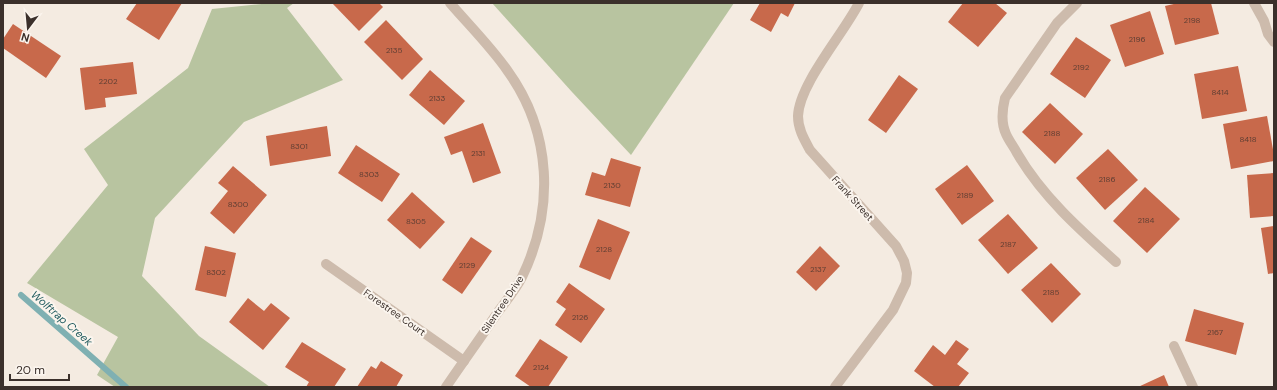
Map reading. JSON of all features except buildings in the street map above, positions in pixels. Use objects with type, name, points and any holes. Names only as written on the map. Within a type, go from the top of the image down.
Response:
[{"type":"street","name":"Silentree Drive","points":[[446,387],[521,278],[534,249],[542,218],[545,185],[542,154],[535,126],[524,98],[507,70],[450,3]]},
{"type":"street","name":"Frank Street","points":[[835,387],[894,310],[906,283],[904,261],[896,246],[810,150],[799,127],[798,115],[801,102],[811,80],[859,3]]},
{"type":"street","points":[[1077,3],[1058,23],[1005,98],[1002,113],[1006,134],[1022,161],[1040,186],[1078,228],[1116,262]]},
{"type":"street","points":[[1254,3],[1264,21],[1268,34],[1274,42]]},
{"type":"street","name":"Forestree Court","points":[[326,264],[464,361]]},
{"type":"street","points":[[1174,346],[1193,387]]},
{"type":"green space","points":[[272,3],[294,3],[287,8],[343,80],[244,122],[155,218],[142,276],[199,336],[270,387],[115,387],[97,375],[118,337],[27,283],[108,185],[84,149],[188,68],[212,9]]},
{"type":"green space","points":[[492,3],[734,3],[631,155]]},
{"type":"waterway","name":"Wolftrap Creek","points":[[21,295],[126,387]]}]
